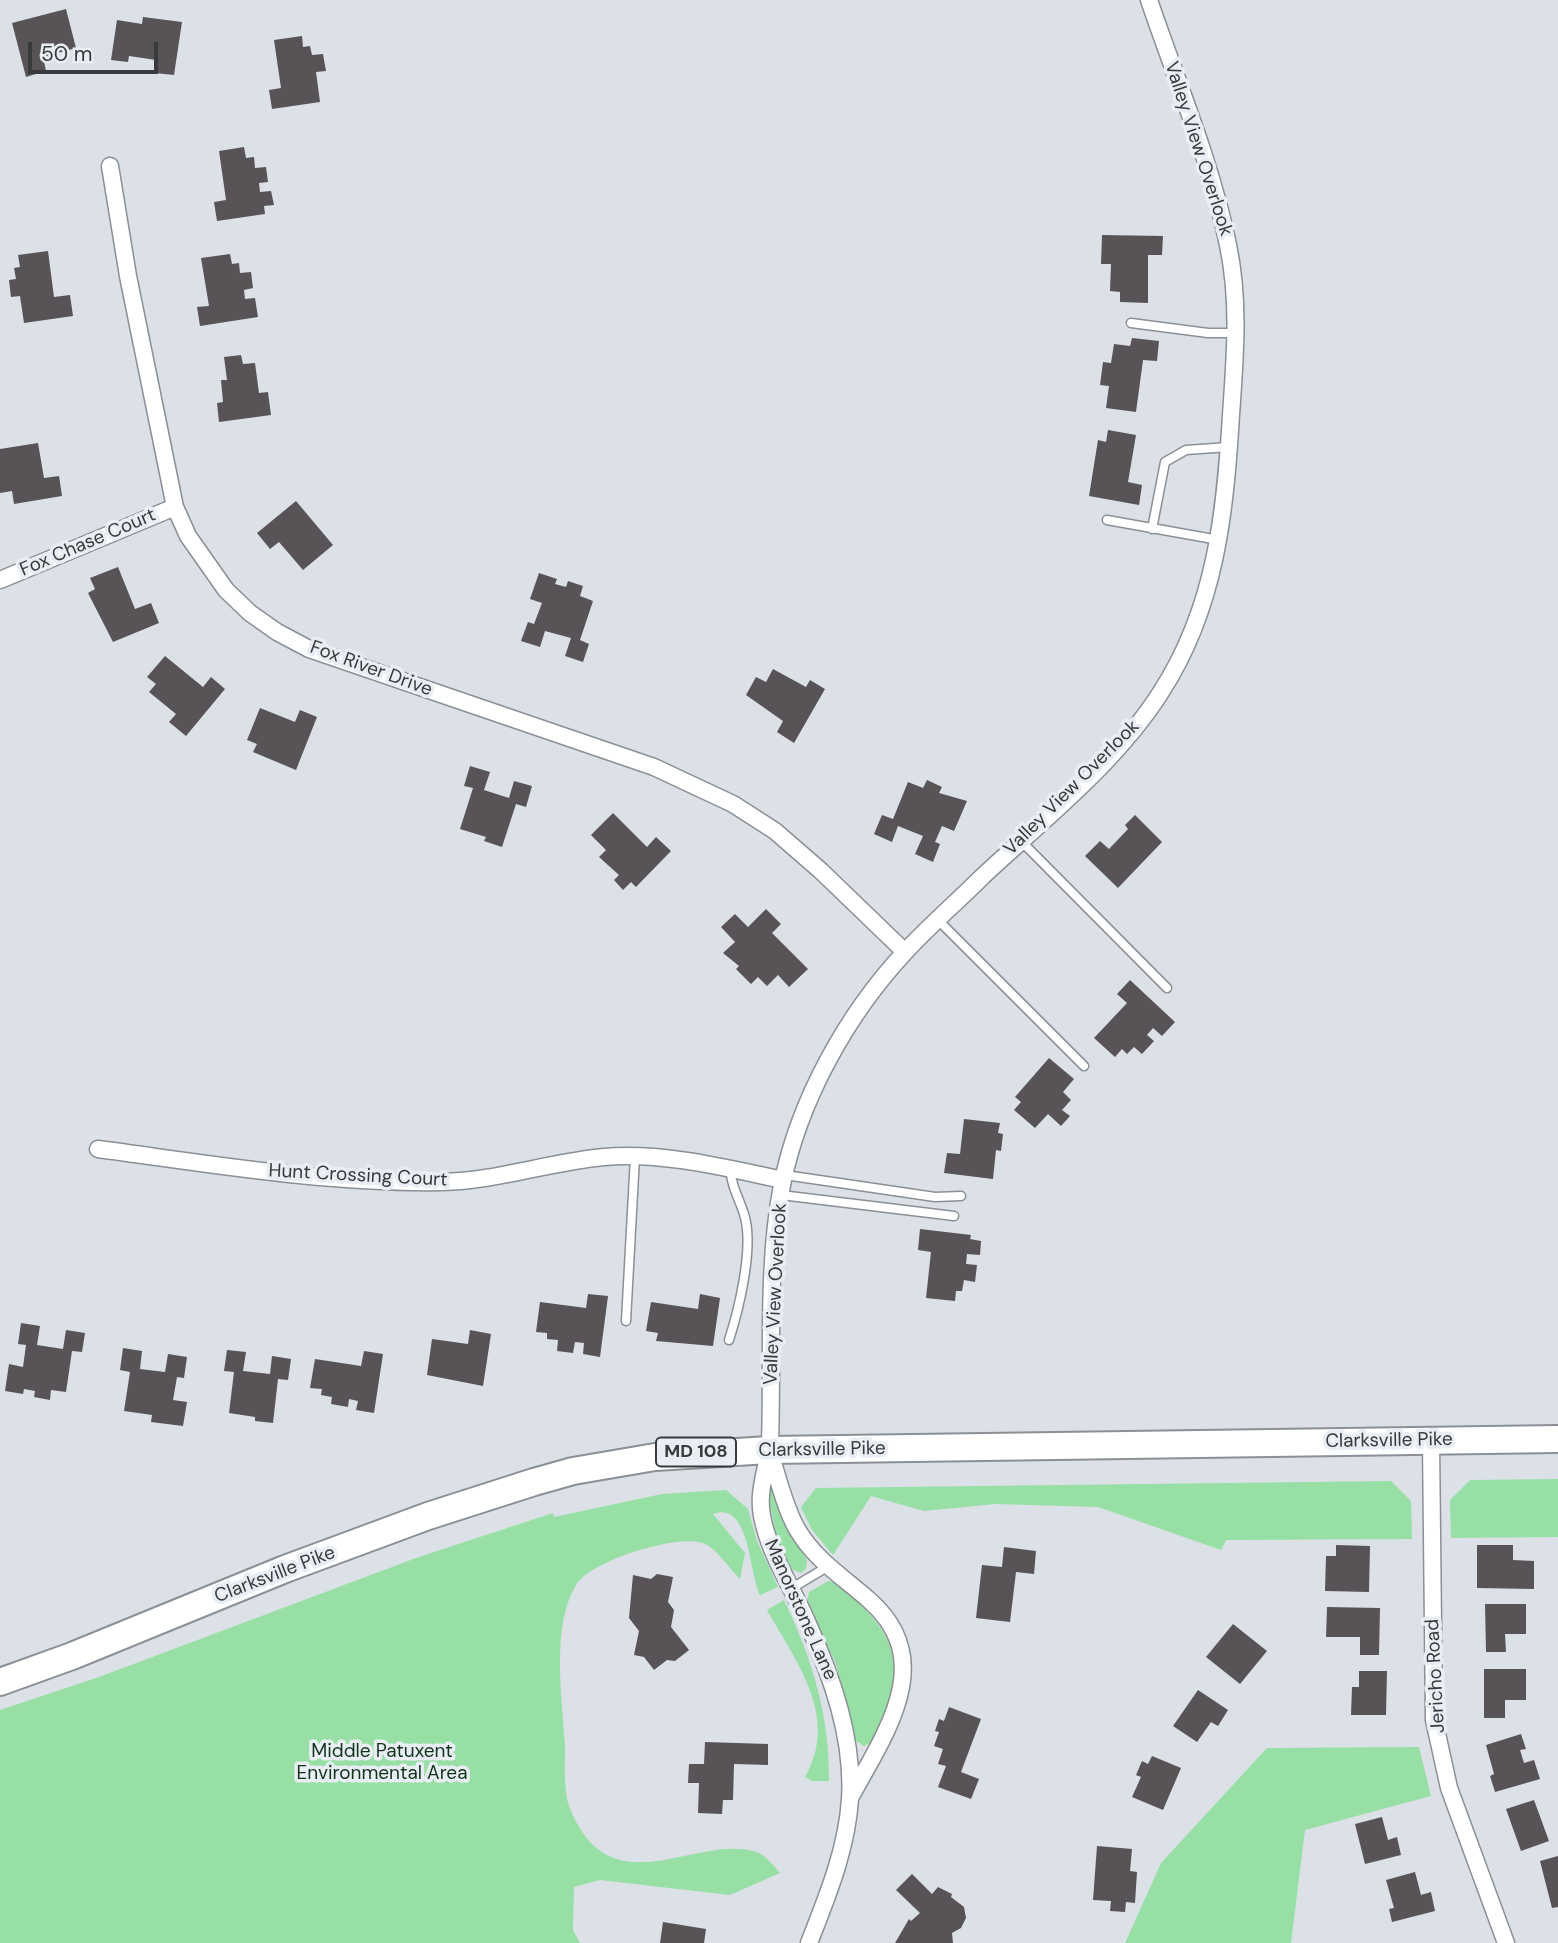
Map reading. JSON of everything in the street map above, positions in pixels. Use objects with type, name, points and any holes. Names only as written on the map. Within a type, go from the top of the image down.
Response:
[{"type":"main road","name":"Clarksville Pike","points":[[0,1682],[72,1656],[285,1569],[428,1516],[573,1471],[655,1457],[769,1450],[1558,1439]]},
{"type":"street","name":"Valley View Overlook","points":[[769,1450],[775,1246],[783,1183],[822,1073],[861,1009],[905,951],[1105,760],[1158,696],[1181,659],[1212,577],[1219,540],[1229,447],[1237,333],[1235,285],[1215,193],[1149,0]]},
{"type":"street","name":"Fox River Drive","points":[[110,166],[128,276],[175,507],[188,536],[226,590],[250,613],[277,632],[309,649],[654,768],[733,804],[775,831],[905,951]]},
{"type":"street","name":"Fox Chase Court","points":[[0,580],[175,507]]},
{"type":"street","name":"Hunt Crossing Court","points":[[98,1149],[234,1168],[409,1182],[474,1180],[574,1161],[635,1157],[731,1170],[783,1183]]},
{"type":"street","name":"Jericho Road","points":[[1432,1441],[1434,1720],[1449,1788],[1506,1943]]},
{"type":"street","name":"Manorstone Lane","points":[[769,1450],[797,1529],[827,1567],[872,1602],[885,1617],[898,1645],[904,1675],[896,1713],[850,1798]]},
{"type":"street","name":"Manorstone Lane","points":[[769,1450],[760,1495],[762,1516],[778,1564],[792,1588],[834,1685],[845,1744],[850,1798],[834,1879],[809,1943]]},
{"type":"lane","points":[[1130,323],[1208,333],[1237,333]]},
{"type":"lane","points":[[1152,529],[1165,462],[1186,450],[1229,447]]},
{"type":"lane","points":[[1107,520],[1219,540]]},
{"type":"lane","points":[[1020,841],[1167,988]]},
{"type":"lane","points":[[938,920],[1084,1066]]},
{"type":"lane","points":[[626,1321],[633,1237],[635,1157]]},
{"type":"lane","points":[[729,1340],[738,1312],[747,1241],[746,1222],[731,1170]]},
{"type":"lane","points":[[783,1183],[935,1197],[961,1196]]},
{"type":"lane","points":[[783,1183],[954,1216]]},
{"type":"lane","points":[[792,1588],[827,1567]]},
{"type":"green space","points":[[1558,1479],[1558,1537],[1451,1538],[1450,1500],[1470,1480]]},
{"type":"green space","points":[[1391,1481],[1411,1501],[1412,1539],[1226,1540],[1221,1550],[1098,1507],[995,1504],[924,1511],[871,1496],[833,1555],[812,1530],[801,1507],[816,1488]]},
{"type":"green space","points":[[767,1489],[774,1489],[783,1521],[807,1560],[806,1569],[801,1573],[791,1569],[776,1534]]},
{"type":"green space","name":"Middle Patuxent Environmental Area","points":[[726,1490],[748,1509],[757,1541],[778,1587],[760,1595],[741,1528],[734,1518],[725,1513],[713,1514],[745,1553],[740,1579],[713,1549],[703,1543],[690,1541],[674,1542],[635,1552],[598,1567],[584,1576],[568,1602],[561,1642],[566,1793],[570,1810],[582,1832],[607,1855],[627,1861],[648,1862],[714,1850],[736,1849],[760,1853],[780,1873],[730,1895],[600,1880],[574,1887],[573,1930],[580,1943],[0,1943],[0,1710],[99,1677],[416,1558],[553,1513],[554,1517],[662,1494]]},
{"type":"green space","points":[[828,1581],[836,1582],[878,1624],[892,1652],[894,1669],[887,1711],[876,1736],[864,1746],[853,1739],[836,1664],[807,1601],[809,1592]]},
{"type":"green space","points":[[784,1600],[811,1666],[823,1711],[829,1781],[812,1781],[805,1777],[815,1755],[818,1733],[816,1712],[801,1670],[767,1610]]},
{"type":"green space","points":[[1419,1747],[1431,1796],[1305,1830],[1291,1943],[1125,1943],[1161,1863],[1267,1748]]},
{"type":"building","points":[[66,9],[76,48],[43,57],[46,71],[26,77],[12,23]]},
{"type":"building","points":[[143,17],[182,22],[174,75],[154,73],[156,60],[129,56],[128,62],[111,60],[117,20],[142,24]]},
{"type":"building","points":[[302,36],[303,47],[310,46],[312,55],[323,54],[326,71],[316,72],[320,102],[272,109],[269,90],[281,88],[274,40]]},
{"type":"building","points":[[244,147],[246,158],[254,157],[255,168],[266,167],[268,182],[259,183],[260,192],[271,191],[274,205],[264,206],[265,214],[217,221],[214,202],[226,200],[219,151]]},
{"type":"building","points":[[1102,235],[1163,236],[1162,255],[1148,255],[1148,303],[1120,302],[1120,292],[1110,291],[1111,264],[1101,264]]},
{"type":"building","points":[[48,251],[54,297],[70,295],[73,316],[24,323],[20,296],[11,297],[9,280],[16,279],[14,268],[20,267],[18,255]]},
{"type":"building","points":[[230,254],[232,264],[239,263],[240,273],[251,272],[253,288],[244,290],[245,299],[255,298],[258,317],[200,326],[197,307],[209,306],[201,258]]},
{"type":"building","points":[[1132,338],[1159,341],[1157,361],[1143,360],[1136,412],[1106,408],[1109,386],[1100,385],[1103,362],[1111,363],[1114,344],[1130,346]]},
{"type":"building","points":[[241,355],[243,364],[255,363],[259,393],[268,392],[271,415],[219,422],[217,403],[223,402],[221,380],[227,380],[224,357]]},
{"type":"building","points":[[1108,430],[1136,435],[1128,482],[1142,485],[1139,505],[1089,496],[1098,440],[1106,442]]},
{"type":"building","points":[[38,443],[44,478],[59,476],[62,496],[14,504],[12,491],[0,493],[0,449]]},
{"type":"building","points":[[296,501],[333,545],[303,570],[279,542],[270,549],[257,533]]},
{"type":"building","points":[[118,567],[135,609],[151,603],[159,623],[113,642],[88,593],[95,589],[90,578]]},
{"type":"building","points":[[539,573],[557,579],[555,584],[566,587],[568,581],[583,586],[580,596],[593,601],[580,640],[589,644],[583,662],[565,656],[571,638],[545,631],[540,647],[521,641],[528,622],[534,624],[542,603],[530,599]]},
{"type":"building","points":[[165,656],[203,687],[211,677],[225,689],[186,736],[169,722],[176,714],[149,692],[156,684],[147,677]]},
{"type":"building","points":[[773,669],[806,687],[810,680],[825,689],[794,743],[777,732],[783,721],[746,695],[756,677],[766,682]]},
{"type":"building","points":[[260,708],[295,722],[300,710],[317,717],[296,770],[253,752],[257,744],[247,740]]},
{"type":"building","points":[[470,766],[490,772],[484,790],[509,798],[514,781],[532,786],[526,807],[516,804],[502,847],[484,841],[486,837],[460,829],[473,788],[464,786]]},
{"type":"building","points":[[927,780],[942,787],[939,793],[967,801],[954,831],[942,826],[935,842],[940,844],[933,862],[915,854],[923,836],[898,826],[892,842],[874,834],[882,815],[893,819],[908,782],[923,788]]},
{"type":"building","points":[[613,813],[647,847],[656,837],[671,851],[636,887],[631,882],[623,890],[614,880],[619,875],[599,857],[606,850],[591,835]]},
{"type":"building","points":[[1135,815],[1162,842],[1118,888],[1085,856],[1100,841],[1109,849],[1128,829],[1125,825]]},
{"type":"building","points":[[766,909],[781,924],[772,933],[808,969],[789,987],[778,975],[767,986],[758,977],[751,984],[736,969],[739,966],[723,953],[735,942],[721,927],[735,914],[748,927]]},
{"type":"building","points":[[1130,980],[1175,1022],[1162,1036],[1153,1028],[1147,1035],[1154,1041],[1142,1054],[1134,1047],[1127,1054],[1122,1049],[1115,1057],[1094,1038],[1127,1003],[1117,994]]},
{"type":"building","points":[[1049,1058],[1074,1079],[1063,1092],[1071,1100],[1062,1110],[1070,1116],[1061,1126],[1048,1114],[1035,1128],[1014,1110],[1021,1102],[1015,1097]]},
{"type":"building","points":[[964,1119],[1000,1123],[998,1133],[1003,1134],[1001,1151],[996,1150],[993,1179],[944,1173],[947,1153],[960,1154]]},
{"type":"building","points":[[920,1229],[971,1235],[970,1239],[981,1241],[980,1255],[967,1254],[966,1264],[977,1265],[975,1282],[964,1280],[962,1291],[956,1291],[955,1301],[926,1298],[931,1252],[918,1250]]},
{"type":"building","points":[[588,1294],[608,1296],[600,1357],[583,1354],[584,1343],[575,1342],[573,1353],[557,1351],[558,1340],[547,1339],[547,1333],[536,1332],[540,1302],[586,1308]]},
{"type":"building","points":[[700,1294],[720,1298],[713,1346],[656,1341],[658,1333],[646,1331],[651,1302],[698,1309]]},
{"type":"building","points":[[21,1323],[40,1326],[37,1345],[63,1349],[66,1330],[85,1333],[82,1352],[72,1351],[66,1392],[51,1390],[50,1400],[34,1397],[35,1391],[24,1389],[23,1394],[5,1391],[9,1364],[23,1367],[26,1345],[18,1344]]},
{"type":"building","points":[[470,1330],[491,1334],[483,1386],[427,1375],[432,1339],[468,1344]]},
{"type":"building","points":[[123,1348],[142,1351],[140,1369],[165,1372],[168,1354],[187,1357],[184,1378],[177,1377],[173,1400],[187,1402],[183,1426],[151,1422],[152,1415],[124,1411],[130,1372],[120,1370]]},
{"type":"building","points":[[227,1350],[246,1352],[243,1371],[270,1374],[272,1356],[291,1359],[288,1380],[278,1379],[273,1423],[229,1413],[234,1372],[224,1371]]},
{"type":"building","points":[[364,1351],[383,1354],[374,1413],[356,1410],[358,1401],[349,1399],[348,1407],[331,1404],[332,1397],[321,1395],[322,1389],[310,1388],[315,1359],[361,1366]]},
{"type":"building","points":[[1336,1545],[1370,1546],[1369,1592],[1325,1591],[1326,1556],[1336,1556]]},
{"type":"building","points":[[1477,1545],[1513,1545],[1513,1560],[1534,1561],[1534,1589],[1477,1588]]},
{"type":"building","points":[[1004,1547],[1036,1551],[1034,1574],[1016,1572],[1010,1622],[976,1618],[982,1565],[1002,1567]]},
{"type":"building","points":[[657,1574],[673,1577],[668,1602],[674,1610],[671,1627],[689,1650],[675,1661],[667,1660],[654,1670],[644,1657],[634,1655],[639,1631],[629,1618],[633,1575],[651,1579]]},
{"type":"building","points":[[1485,1604],[1526,1604],[1526,1634],[1505,1634],[1506,1652],[1486,1652]]},
{"type":"building","points":[[1327,1607],[1380,1608],[1379,1655],[1360,1655],[1360,1637],[1326,1637]]},
{"type":"building","points":[[1233,1624],[1267,1651],[1240,1684],[1206,1657]]},
{"type":"building","points":[[1484,1669],[1526,1669],[1526,1700],[1505,1700],[1505,1718],[1484,1718]]},
{"type":"building","points":[[1359,1671],[1387,1671],[1386,1715],[1351,1715],[1352,1687],[1359,1687]]},
{"type":"building","points":[[1198,1690],[1228,1710],[1218,1726],[1211,1722],[1197,1742],[1173,1726]]},
{"type":"building","points":[[949,1707],[981,1719],[961,1772],[979,1779],[971,1799],[938,1787],[946,1766],[938,1764],[943,1749],[934,1746],[939,1732],[935,1731],[939,1719],[944,1721]]},
{"type":"building","points":[[1521,1734],[1526,1749],[1520,1750],[1524,1763],[1534,1760],[1540,1779],[1495,1792],[1490,1776],[1494,1774],[1486,1745]]},
{"type":"building","points":[[705,1742],[768,1744],[768,1765],[734,1764],[733,1800],[723,1800],[722,1814],[698,1813],[699,1783],[688,1783],[689,1764],[704,1764]]},
{"type":"building","points":[[1152,1756],[1181,1768],[1163,1810],[1132,1797],[1141,1777],[1136,1775],[1142,1761],[1148,1764]]},
{"type":"building","points":[[1534,1800],[1549,1841],[1521,1851],[1506,1809]]},
{"type":"building","points":[[1382,1817],[1388,1840],[1397,1837],[1401,1855],[1365,1864],[1355,1824]]},
{"type":"building","points":[[1097,1846],[1132,1849],[1130,1871],[1137,1872],[1135,1903],[1126,1902],[1125,1912],[1110,1911],[1111,1901],[1093,1900]]},
{"type":"building","points":[[1558,1856],[1558,1907],[1552,1908],[1540,1861]]},
{"type":"building","points":[[1415,1872],[1421,1895],[1431,1892],[1435,1911],[1392,1922],[1389,1909],[1394,1908],[1386,1880]]},
{"type":"building","points":[[912,1874],[932,1894],[938,1887],[952,1894],[951,1897],[964,1907],[966,1918],[961,1928],[952,1933],[953,1943],[895,1943],[909,1919],[911,1921],[920,1913],[896,1890]]},
{"type":"building","points":[[663,1922],[706,1929],[704,1943],[660,1943]]}]
